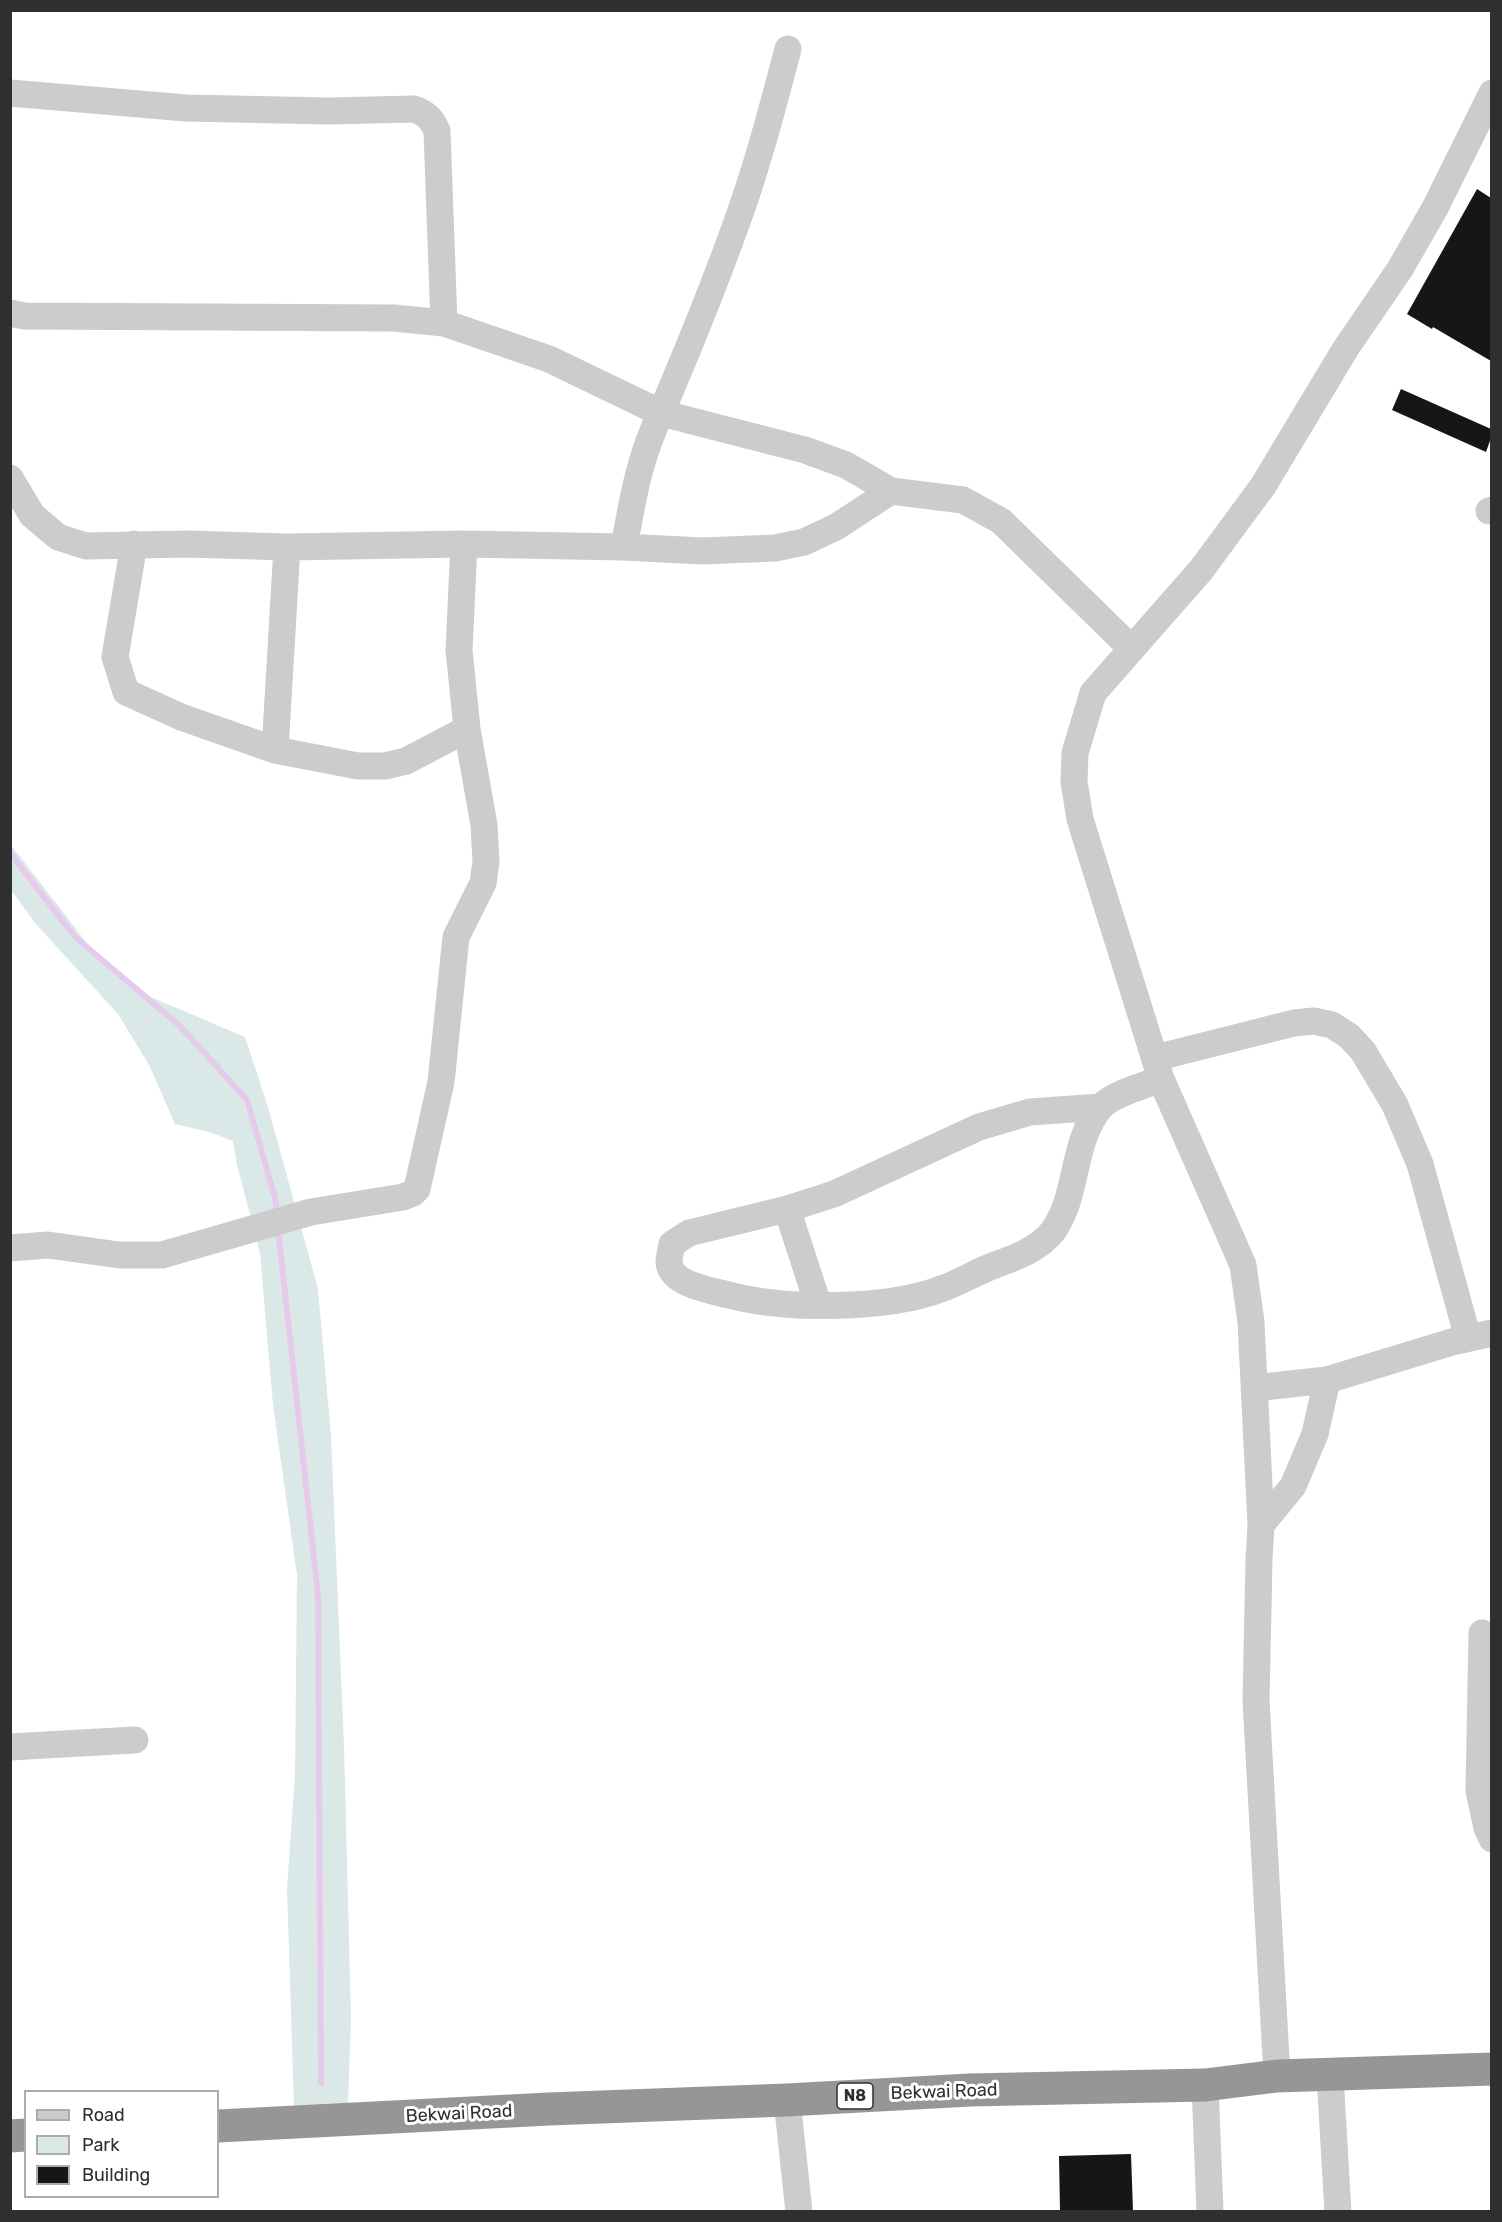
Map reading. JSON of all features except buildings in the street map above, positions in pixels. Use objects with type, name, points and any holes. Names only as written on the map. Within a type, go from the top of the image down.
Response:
[{"type":"highway","name":"Bekwai Road","points":[[219,2126],[970,2090],[1205,2085],[1277,2076],[1491,2069]]},
{"type":"street","points":[[624,547],[637,474],[649,437],[702,316],[735,228],[788,50]]},
{"type":"street","points":[[10,93],[186,108],[329,111],[414,109],[423,112],[437,130],[444,323]]},
{"type":"street","points":[[1277,2076],[1256,1701],[1258,1560],[1262,1525],[1251,1322],[1242,1265],[1158,1069],[1080,819],[1074,782],[1075,753],[1093,693],[1201,570],[1263,486],[1346,348],[1400,269],[1435,208],[1491,93]]},
{"type":"street","points":[[10,313],[24,316],[393,318],[444,323],[549,359],[661,413],[804,450],[846,465],[891,491],[963,500],[1001,521],[1132,649]]},
{"type":"street","points":[[10,478],[32,515],[58,537],[86,546],[134,544],[287,548],[464,544],[703,551],[775,548],[804,542],[836,527],[891,491]]},
{"type":"street","points":[[134,544],[115,657],[126,692],[181,717],[275,750],[358,766],[385,766],[406,761],[467,729]]},
{"type":"street","points":[[10,1248],[48,1245],[118,1255],[162,1255],[311,1212],[403,1197],[417,1189],[441,1082],[456,937],[483,883],[486,862],[484,825],[467,729],[459,650],[464,544]]},
{"type":"street","points":[[275,750],[287,548]]},
{"type":"street","points":[[1101,1107],[1030,1112],[979,1127],[834,1194],[788,1209],[689,1233],[672,1244],[669,1264],[677,1278],[708,1290],[775,1303],[863,1305],[904,1299],[940,1290],[1016,1258],[1052,1232],[1065,1204],[1086,1133],[1101,1107],[1158,1069],[1294,1023],[1314,1021],[1332,1024],[1350,1036],[1363,1051],[1395,1105],[1420,1164],[1480,1336],[1327,1380],[1254,1388]]},
{"type":"street","points":[[788,1209],[818,1304]]},
{"type":"street","points":[[1262,1525],[1293,1486],[1315,1434],[1327,1380]]},
{"type":"street","points":[[1482,1633],[1479,1791],[1486,1828],[1491,1839]]},
{"type":"street","points":[[10,1747],[135,1740]]},
{"type":"street","points":[[1330,2076],[1338,2211]]},
{"type":"street","points":[[1205,2085],[1210,2211]]},
{"type":"street","points":[[787,2100],[799,2211]]},
{"type":"green space","points":[[11,845],[97,956],[146,995],[245,1037],[268,1107],[318,1289],[331,1436],[344,1745],[351,2019],[348,2104],[294,2107],[287,1888],[295,1775],[297,1575],[273,1405],[260,1253],[233,1141],[209,1132],[175,1124],[149,1065],[118,1014],[35,923],[11,890]]},
{"type":"waterway","points":[[10,853],[75,937],[180,1026],[247,1100],[275,1198],[277,1215]]},
{"type":"waterway","points":[[278,1228],[318,1595],[321,2083]]}]
